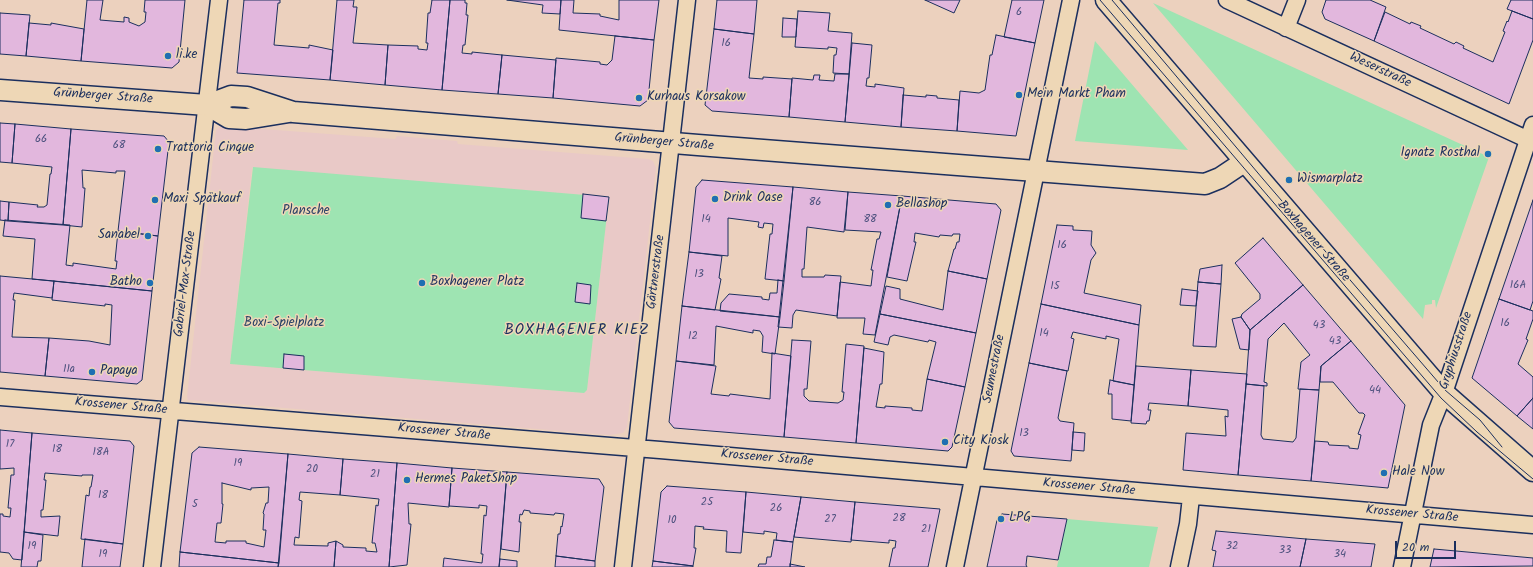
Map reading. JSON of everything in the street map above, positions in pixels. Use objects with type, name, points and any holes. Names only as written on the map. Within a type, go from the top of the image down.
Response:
[{"type":"street","name":"Gabriel-Max-Straße","points":[[152,567],[219,0]]},
{"type":"street","name":"Gärtnerstraße","points":[[623,567],[687,0]]},
{"type":"street","points":[[1071,0],[1035,172],[1205,184],[1220,178],[1244,162]]},
{"type":"street","name":"Boxhagener Straße","points":[[1106,0],[1444,393],[1533,472]]},
{"type":"street","name":"Weserstraße","points":[[1226,0],[1286,28],[1531,135]]},
{"type":"street","points":[[1286,28],[1296,0]]},
{"type":"street","name":"Grünberger Straße","points":[[0,90],[207,105],[230,96],[247,98],[293,112],[1035,172]]},
{"type":"street","name":"Gryphiusstraße","points":[[1402,567],[1431,425],[1444,393],[1531,135]]},
{"type":"street","name":"Seumestraße","points":[[955,567],[1035,172]]},
{"type":"street","name":"Krossener Straße","points":[[0,397],[637,448],[1191,497],[1533,525]]},
{"type":"street","points":[[1179,567],[1188,524],[1191,497]]},
{"type":"shaded area","points":[[223,126],[395,139],[397,136],[457,141],[458,144],[648,159],[653,161],[656,168],[627,427],[623,433],[610,435],[188,400],[187,397],[216,130]],"holes":[[[252,168],[609,197],[587,390],[584,393],[230,364]]]},
{"type":"green space","points":[[1153,3],[1489,157],[1436,308],[1435,300],[1432,300],[1432,304],[1425,305],[1423,319]]},
{"type":"green space","points":[[1095,41],[1188,150],[1075,141]]},
{"type":"green space","points":[[253,167],[609,197],[587,390],[584,393],[230,364]]},
{"type":"green space","points":[[1067,519],[1158,527],[1149,567],[1057,567]]},
{"type":"building","points":[[87,0],[103,0],[100,20],[124,22],[124,17],[129,18],[129,22],[139,26],[145,22],[145,0],[185,0],[179,62],[172,68],[81,61]]},
{"type":"building","points":[[244,0],[280,0],[280,3],[278,3],[274,45],[309,48],[309,45],[333,50],[330,80],[237,73]]},
{"type":"building","points":[[337,0],[354,0],[353,7],[357,7],[353,43],[388,45],[385,85],[330,80]]},
{"type":"building","points":[[432,0],[450,0],[442,90],[385,85],[388,45],[418,46],[418,49],[427,50],[428,13],[430,13]]},
{"type":"building","points":[[450,0],[465,0],[465,3],[467,3],[466,15],[468,15],[465,45],[463,45],[462,53],[472,54],[472,52],[502,55],[498,94],[442,90]]},
{"type":"building","points":[[507,0],[561,0],[560,14],[542,13],[543,5]]},
{"type":"building","points":[[561,0],[574,0],[573,13],[600,14],[600,16],[619,20],[619,0],[659,0],[654,40],[559,30]]},
{"type":"building","points":[[717,0],[757,0],[754,34],[714,29]]},
{"type":"building","points":[[925,0],[960,0],[954,13]]},
{"type":"building","points":[[1012,0],[1044,0],[1035,43],[1004,37]]},
{"type":"building","points":[[1326,0],[1370,0],[1386,7],[1374,41],[1325,19],[1322,12]]},
{"type":"building","points":[[1511,0],[1533,0],[1533,19],[1507,9]]},
{"type":"building","points":[[798,11],[830,13],[828,31],[852,33],[849,74],[833,73],[834,55],[836,55],[837,48],[828,47],[828,49],[795,47]]},
{"type":"building","points":[[1512,11],[1533,19],[1533,40],[1509,104],[1374,41],[1385,12],[1410,24],[1411,22],[1421,26],[1420,28],[1454,44],[1456,42],[1464,46],[1463,48],[1493,62],[1505,32],[1503,31]]},
{"type":"building","points":[[0,13],[30,15],[26,56],[0,54]]},
{"type":"building","points":[[783,18],[797,19],[796,37],[782,37]]},
{"type":"building","points":[[29,23],[51,25],[51,23],[84,29],[81,61],[26,56]]},
{"type":"building","points":[[714,29],[754,34],[749,78],[763,79],[763,77],[792,79],[789,117],[712,111],[705,105]]},
{"type":"building","points":[[996,35],[1035,43],[1016,136],[957,131],[960,91],[979,93],[985,90],[990,55],[992,55]]},
{"type":"building","points":[[615,36],[654,40],[648,100],[640,106],[553,98],[556,58],[600,62],[600,64],[607,65],[612,60]]},
{"type":"building","points":[[852,43],[872,45],[869,78],[867,78],[866,86],[875,87],[875,84],[904,88],[901,127],[845,122]]},
{"type":"building","points":[[502,55],[556,60],[553,98],[498,94]]},
{"type":"building","points":[[835,74],[849,74],[845,122],[789,117],[792,78],[813,80],[814,75],[820,75],[819,80],[834,81]]},
{"type":"building","points":[[903,95],[926,97],[926,95],[937,96],[937,98],[959,100],[957,131],[901,127]]},
{"type":"building","points":[[0,123],[15,124],[12,163],[0,162]]},
{"type":"building","points":[[15,124],[71,129],[63,225],[8,221],[9,202],[38,205],[37,207],[44,207],[47,205],[52,167],[12,163]]},
{"type":"building","points":[[71,129],[164,136],[169,142],[158,236],[118,231],[125,171],[116,171],[116,173],[82,170],[83,188],[85,188],[82,227],[63,225]]},
{"type":"building","points":[[702,180],[793,187],[784,281],[765,279],[770,234],[772,234],[773,224],[764,223],[763,228],[758,227],[759,222],[728,218],[728,256],[689,252],[696,187]]},
{"type":"building","points":[[793,187],[848,192],[844,232],[807,227],[804,269],[802,269],[802,277],[824,277],[825,275],[841,276],[837,316],[796,310],[793,315],[792,328],[778,327]]},
{"type":"building","points":[[848,192],[902,196],[875,335],[863,334],[865,318],[837,318],[840,282],[871,286],[873,270],[871,270],[877,239],[879,239],[881,232],[845,230]]},
{"type":"building","points":[[583,194],[609,197],[606,221],[581,218]]},
{"type":"building","points":[[902,196],[996,204],[1001,210],[987,279],[948,271],[954,249],[957,242],[959,242],[960,234],[953,234],[952,236],[940,235],[939,237],[915,233],[914,242],[916,242],[907,281],[887,277]]},
{"type":"building","points":[[1533,200],[1533,301],[1530,310],[1499,299]]},
{"type":"building","points":[[0,201],[9,202],[8,221],[0,220]]},
{"type":"building","points":[[5,220],[70,225],[66,265],[73,266],[73,263],[116,269],[117,261],[115,261],[118,231],[158,236],[152,291],[32,279],[35,239],[3,236]]},
{"type":"building","points":[[1057,225],[1073,226],[1073,230],[1092,231],[1091,245],[1096,253],[1091,260],[1084,293],[1141,305],[1139,325],[1041,304]]},
{"type":"building","points":[[1263,238],[1303,285],[1250,330],[1241,317],[1242,314],[1260,299],[1260,294],[1235,263]]},
{"type":"building","points":[[689,252],[722,256],[719,278],[721,279],[715,310],[682,306]]},
{"type":"building","points":[[1222,265],[1221,284],[1198,282],[1200,269]]},
{"type":"building","points":[[948,271],[987,279],[976,333],[880,314],[886,286],[900,289],[900,299],[943,310]]},
{"type":"building","points":[[0,276],[54,281],[52,298],[14,293],[13,300],[15,300],[12,337],[49,338],[45,376],[0,372]]},
{"type":"building","points":[[778,280],[784,281],[780,317],[720,311],[721,303],[729,294],[762,297],[762,299],[769,300],[770,293],[777,293]]},
{"type":"building","points":[[54,281],[152,291],[142,380],[137,384],[45,376],[49,338],[89,341],[110,345],[112,305],[105,304],[105,306],[52,300]]},
{"type":"building","points":[[1198,282],[1221,284],[1216,347],[1193,346]]},
{"type":"building","points":[[577,283],[591,285],[590,304],[575,302]]},
{"type":"building","points":[[1303,285],[1351,341],[1321,366],[1319,390],[1298,389],[1301,362],[1310,355],[1284,323],[1268,339],[1264,382],[1267,383],[1267,386],[1246,384],[1250,330]]},
{"type":"building","points":[[1182,289],[1198,291],[1196,306],[1180,305]]},
{"type":"building","points":[[1499,299],[1533,311],[1533,319],[1526,339],[1528,340],[1518,364],[1533,377],[1533,398],[1517,416],[1472,378]]},
{"type":"building","points":[[1041,304],[1139,325],[1134,385],[1113,381],[1119,339],[1106,336],[1106,339],[1073,332],[1071,338],[1074,339],[1068,371],[1029,363]]},
{"type":"building","points":[[682,306],[780,317],[775,354],[762,352],[763,336],[760,331],[753,330],[753,333],[716,326],[714,365],[676,361]]},
{"type":"building","points":[[880,314],[976,333],[965,387],[927,379],[936,342],[929,340],[928,342],[894,335],[890,337],[888,345],[874,342]]},
{"type":"building","points":[[1241,317],[1250,330],[1249,350],[1240,349],[1232,319]]},
{"type":"building","points":[[792,340],[811,341],[807,389],[804,389],[804,396],[809,401],[838,403],[843,400],[844,392],[842,392],[846,344],[864,346],[856,443],[784,437]]},
{"type":"building","points":[[1351,341],[1405,405],[1388,488],[1311,481],[1315,441],[1328,442],[1329,445],[1349,446],[1349,448],[1358,449],[1361,435],[1358,434],[1365,415],[1363,413],[1359,413],[1333,382],[1320,382],[1321,366]]},
{"type":"building","points":[[864,348],[884,352],[882,384],[880,384],[876,407],[885,408],[885,406],[912,408],[912,410],[922,411],[927,379],[965,387],[952,447],[948,451],[856,443]]},
{"type":"building","points":[[772,353],[791,356],[784,437],[674,428],[669,422],[676,361],[716,366],[711,394],[729,396],[730,394],[770,399]]},
{"type":"building","points":[[284,354],[304,356],[304,370],[283,368]]},
{"type":"building","points":[[1029,363],[1067,371],[1058,418],[1060,421],[1074,423],[1071,461],[1014,456],[1011,451]]},
{"type":"building","points":[[1136,366],[1191,370],[1188,406],[1149,403],[1148,410],[1151,410],[1149,421],[1147,421],[1146,424],[1131,423]]},
{"type":"building","points":[[1191,370],[1247,374],[1238,475],[1183,470],[1186,433],[1226,436],[1225,416],[1228,417],[1228,410],[1188,406]]},
{"type":"building","points":[[1110,380],[1134,385],[1131,421],[1112,419],[1112,394],[1108,394]]},
{"type":"building","points":[[1246,384],[1264,386],[1261,435],[1263,439],[1293,442],[1296,438],[1300,389],[1319,390],[1311,481],[1238,475]]},
{"type":"building","points":[[1533,398],[1533,429],[1517,416]]},
{"type":"building","points":[[0,430],[32,433],[22,560],[13,559],[9,553],[0,552],[0,514],[10,517],[11,508],[8,508],[11,475],[14,475],[14,468],[0,469]]},
{"type":"building","points":[[1073,432],[1085,433],[1084,451],[1072,450]]},
{"type":"building","points":[[32,433],[130,441],[134,446],[123,544],[81,539],[86,495],[89,496],[93,475],[82,476],[45,473],[44,480],[46,480],[41,517],[60,516],[58,536],[24,532]]},
{"type":"building","points":[[199,447],[288,454],[279,563],[180,552],[192,453]],"holes":[[[222,483],[251,490],[251,488],[269,487],[268,503],[266,503],[263,513],[263,530],[266,530],[264,547],[246,543],[246,541],[226,541],[226,543],[215,542],[217,523],[221,523],[223,504]]]},
{"type":"building","points":[[288,454],[343,459],[340,495],[300,492],[299,500],[302,501],[299,538],[295,537],[294,545],[328,546],[328,543],[336,541],[334,567],[278,567]]},
{"type":"building","points":[[343,459],[397,463],[389,567],[334,567],[336,541],[343,545],[343,547],[366,548],[366,551],[377,552],[375,543],[372,543],[376,505],[378,506],[379,499],[340,495]]},
{"type":"building","points":[[397,463],[452,468],[449,507],[408,503],[409,524],[411,524],[407,565],[389,567]]},
{"type":"building","points":[[452,468],[507,472],[499,567],[443,567],[444,558],[482,563],[483,554],[481,554],[484,515],[486,516],[487,506],[479,505],[479,508],[449,506]]},
{"type":"building","points":[[507,472],[599,479],[604,487],[595,561],[556,556],[558,534],[560,534],[564,514],[555,513],[554,515],[530,513],[530,511],[524,510],[522,515],[520,514],[519,522],[521,522],[519,552],[501,549]]},
{"type":"building","points":[[667,486],[746,492],[741,553],[726,552],[727,531],[703,529],[704,527],[695,526],[694,548],[696,548],[693,566],[653,561],[661,492]]},
{"type":"building","points":[[746,492],[801,497],[793,542],[776,540],[777,533],[764,531],[764,534],[743,532]]},
{"type":"building","points":[[801,497],[855,502],[851,542],[794,537]]},
{"type":"building","points":[[855,502],[940,509],[928,567],[889,567],[896,541],[889,540],[889,543],[851,540]]},
{"type":"building","points":[[1002,514],[1067,519],[1058,560],[1027,556],[1027,567],[987,567],[997,520]]},
{"type":"building","points":[[1216,531],[1306,539],[1300,567],[1213,567],[1216,551],[1212,550]]},
{"type":"building","points":[[24,532],[43,535],[41,561],[38,561],[37,567],[21,567]]},
{"type":"building","points":[[85,539],[123,544],[120,567],[82,567]]},
{"type":"building","points":[[1306,539],[1375,544],[1371,567],[1300,567]]},
{"type":"building","points":[[774,540],[793,542],[790,567],[758,567],[759,564],[766,564],[767,557],[771,557]]},
{"type":"building","points":[[1434,549],[1533,558],[1533,566],[1430,567]]},
{"type":"building","points":[[180,552],[279,563],[278,567],[179,567]]},
{"type":"building","points":[[556,556],[595,561],[595,567],[555,567]]},
{"type":"building","points":[[500,559],[517,561],[517,567],[499,567]]},
{"type":"building","points":[[653,561],[693,566],[693,567],[652,567]]},
{"type":"building","points":[[790,564],[805,567],[790,567]]},
{"type":"tram line","points":[[1100,0],[1441,398],[1477,432],[1533,479]]},
{"type":"tram line","points":[[1112,0],[1263,179],[1445,390],[1480,420],[1502,447]]},
{"type":"place","name":"li.ke","points":[[168,56]]},
{"type":"place","name":"Mein Markt Pham","points":[[1019,95]]},
{"type":"place","name":"Kurhaus Korsakow","points":[[639,98]]},
{"type":"place","name":"Trattoria Cinque","points":[[158,149]]},
{"type":"place","name":"Ignatz Rosthal","points":[[1488,154]]},
{"type":"place","name":"Wismarplatz","points":[[1289,180]]},
{"type":"place","name":"Drink Oase","points":[[715,199]]},
{"type":"place","name":"Maxi Spätkauf","points":[[155,200]]},
{"type":"place","name":"Bellashop","points":[[888,205]]},
{"type":"place","name":"Sanabel","points":[[148,236]]},
{"type":"place","name":"Batho","points":[[150,283]]},
{"type":"place","name":"Boxhagener Platz","points":[[422,283]]},
{"type":"place","name":"Papaya","points":[[92,372]]},
{"type":"place","name":"City Kiosk","points":[[945,442]]},
{"type":"place","name":"Hale Now","points":[[1384,473]]},
{"type":"place","name":"Hermes PaketShop","points":[[407,480]]},
{"type":"place","name":"LPG","points":[[1001,519]]},
{"type":"district","name":"BOXHAGENER KIEZ","points":[[577,331]]},
{"type":"park label","name":"Plansche","points":[[306,212]]},
{"type":"park label","name":"Boxi-Spielplatz","points":[[284,324]]}]
